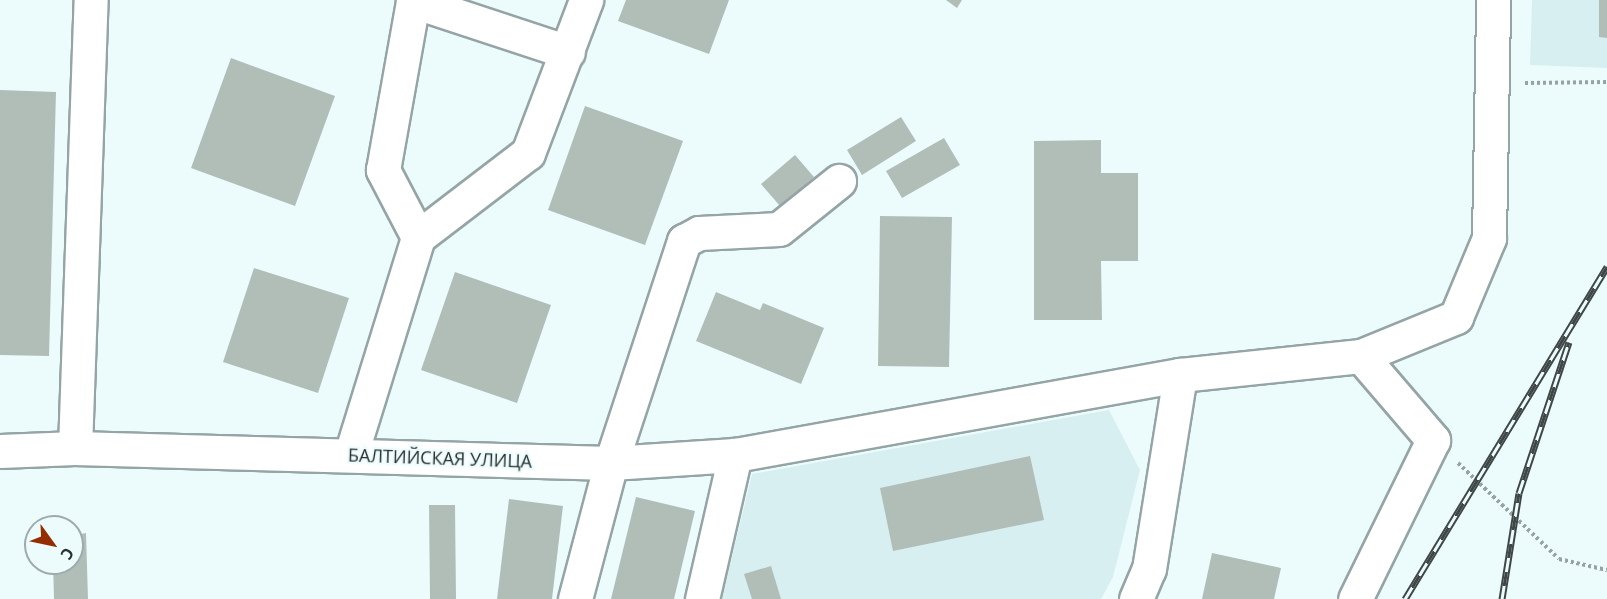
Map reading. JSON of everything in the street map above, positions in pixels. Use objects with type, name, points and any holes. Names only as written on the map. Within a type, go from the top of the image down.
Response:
[{"type":"street","points":[[75,448],[91,0]]},
{"type":"street","points":[[351,454],[418,237],[528,153],[586,0]]},
{"type":"street","name":"БАЛТИЙСКАЯ УЛИЦА","points":[[0,451],[75,448],[611,463],[735,455],[878,432],[1180,375],[1361,356],[1456,317],[1489,238],[1493,0]]},
{"type":"street","points":[[418,237],[383,170],[413,1],[567,52]]},
{"type":"street","points":[[575,599],[611,463],[684,241],[699,233],[779,229],[839,181]]},
{"type":"street","points":[[1355,599],[1433,440],[1361,356]]},
{"type":"street","points":[[1136,599],[1149,569],[1180,375]]},
{"type":"street","points":[[702,599],[735,455]]},
{"type":"path","points":[[1491,84],[1607,82]]},
{"type":"path","points":[[1433,440],[1559,559],[1607,570]]},
{"type":"shaded area","points":[[1532,0],[1607,0],[1607,68],[1530,65]]},
{"type":"shaded area","points":[[1109,410],[1140,470],[1113,577],[1101,599],[722,599],[752,474]]},
{"type":"building","points":[[626,0],[729,0],[709,54],[618,21]]},
{"type":"building","points":[[946,0],[962,0],[957,8]]},
{"type":"building","points":[[1599,0],[1607,0],[1607,38],[1599,37]]},
{"type":"building","points":[[231,58],[335,96],[295,206],[191,168]]},
{"type":"building","points":[[0,90],[56,92],[49,356],[0,355]]},
{"type":"building","points":[[585,106],[683,141],[645,245],[548,210]]},
{"type":"building","points":[[901,117],[916,141],[862,175],[847,150]]},
{"type":"building","points":[[944,138],[960,165],[902,198],[886,171]]},
{"type":"building","points":[[1101,140],[1101,173],[1138,173],[1138,261],[1101,261],[1102,320],[1034,320],[1034,141]]},
{"type":"building","points":[[795,155],[814,177],[780,206],[761,184]]},
{"type":"building","points":[[880,216],[952,217],[949,367],[878,366]]},
{"type":"building","points":[[254,268],[349,298],[318,393],[223,362]]},
{"type":"building","points":[[455,272],[551,305],[517,403],[421,370]]},
{"type":"building","points":[[716,292],[760,310],[763,303],[824,328],[801,384],[696,341]]},
{"type":"building","points":[[1030,456],[1044,520],[893,551],[880,488]]},
{"type":"building","points":[[636,497],[695,511],[674,599],[611,599]]},
{"type":"building","points":[[509,499],[563,506],[552,599],[497,599]]},
{"type":"building","points":[[429,505],[455,505],[456,599],[430,599]]},
{"type":"building","points":[[84,533],[86,533],[88,599],[54,599],[53,575],[84,575]]},
{"type":"building","points":[[1212,553],[1281,568],[1274,599],[1202,599]]},
{"type":"building","points":[[771,566],[781,599],[752,599],[744,574]]},
{"type":"railway","points":[[1405,599],[1607,267]]},
{"type":"railway","points":[[1502,599],[1519,493],[1569,342]]}]
